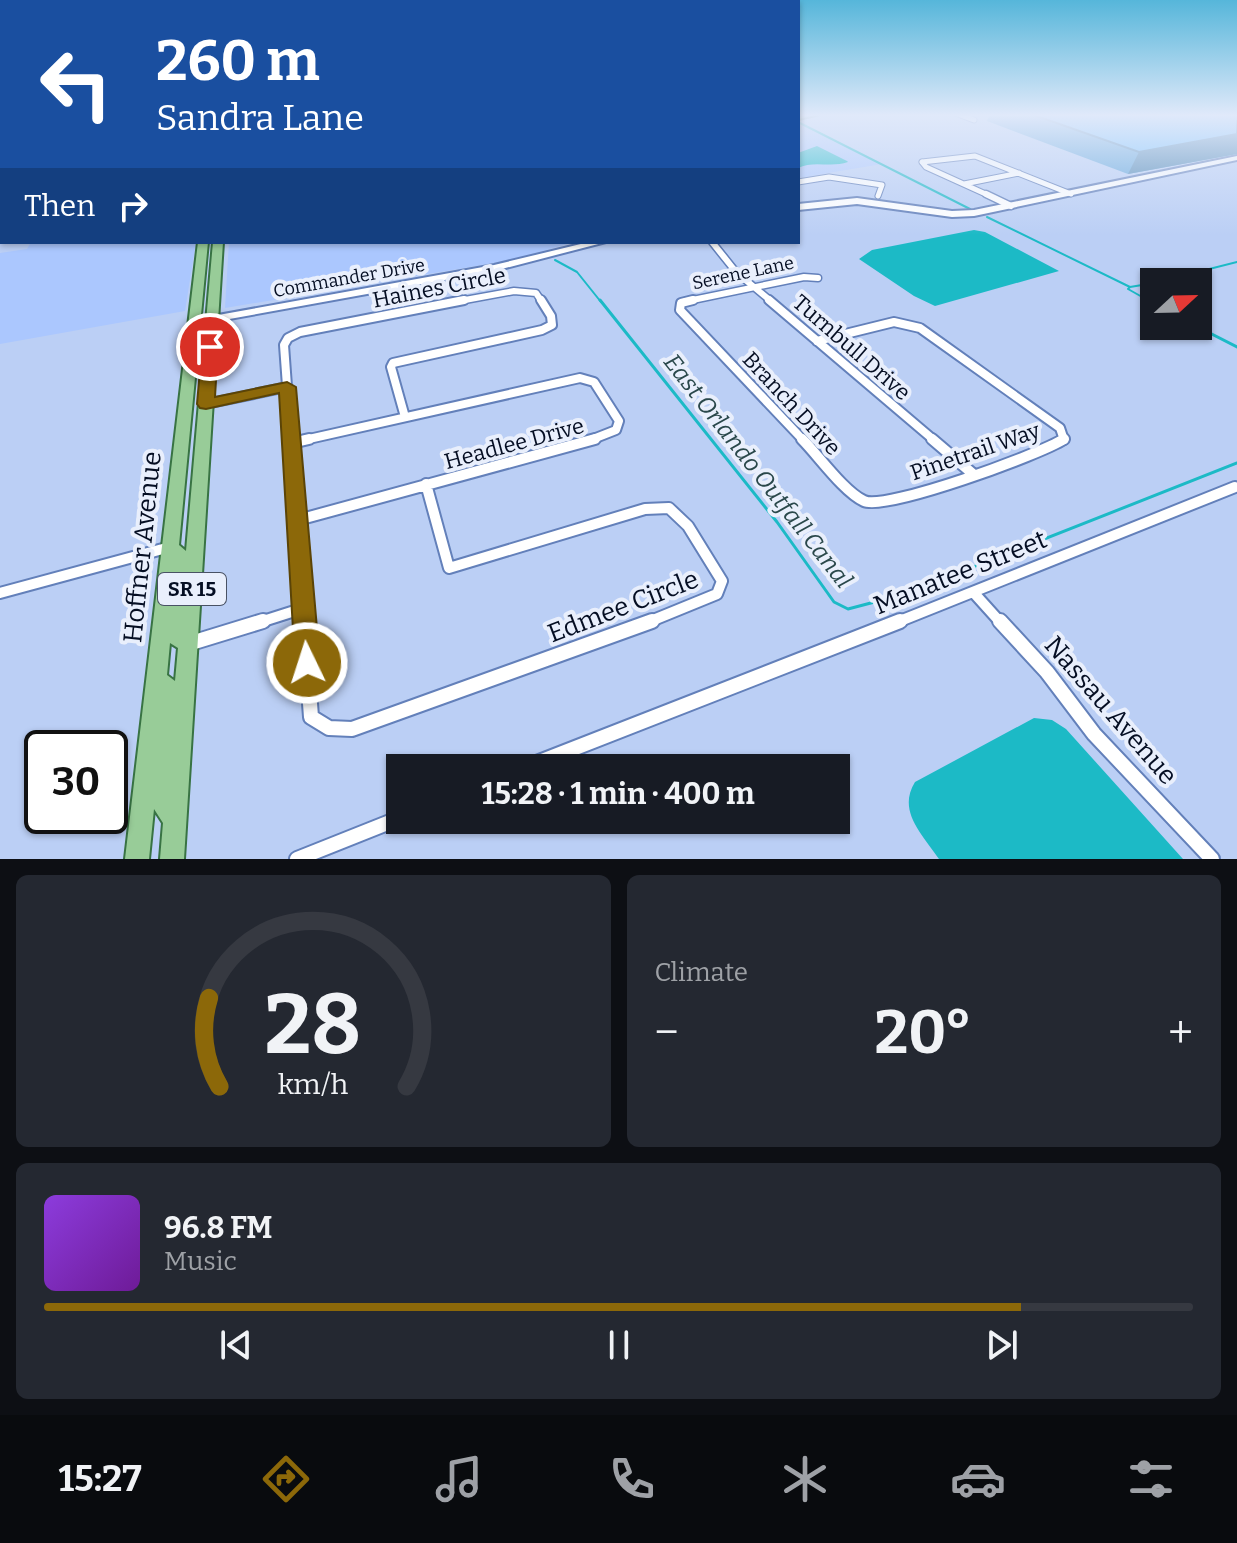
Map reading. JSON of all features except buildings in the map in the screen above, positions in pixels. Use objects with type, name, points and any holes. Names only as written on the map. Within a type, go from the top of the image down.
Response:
[{"type":"main road","name":"Hoffner Avenue","points":[[172,859],[206,404],[203,244]]},
{"type":"main road","name":"Hoffner Avenue","points":[[137,859],[170,547],[218,244]]},
{"type":"main road","points":[[170,547],[180,555],[171,627],[176,637],[188,644]]},
{"type":"main road","points":[[156,679],[170,689],[172,702],[164,806],[175,819]]},
{"type":"street","points":[[1011,206],[922,162],[975,156],[1071,194]]},
{"type":"street","points":[[800,205],[857,201],[961,214],[1099,189],[1117,181],[1237,158]]},
{"type":"street","points":[[964,184],[1020,173]]},
{"type":"street","points":[[800,182],[829,177],[882,185],[878,196]]},
{"type":"street","name":"Commander Drive","points":[[204,320],[494,268],[593,244]]},
{"type":"street","name":"Turnbull Drive","points":[[714,244],[727,262],[754,286],[973,474]]},
{"type":"street","name":"Serene Lane","points":[[680,310],[681,303],[754,286],[804,277],[818,278]]},
{"type":"street","name":"Haines Circle","points":[[287,387],[284,345],[288,338],[300,332],[514,291],[536,293],[551,316],[552,325],[393,363],[391,367],[405,417]]},
{"type":"street","name":"Branch Drive","points":[[680,310],[855,495],[867,503],[886,502]]},
{"type":"street","name":"Pinetrail Way","points":[[817,341],[894,322],[920,328],[1060,428],[1064,440],[1054,445],[886,502]]},
{"type":"street","name":"Headlee Drive","points":[[292,443],[580,378],[594,382],[619,421],[616,430],[600,438],[298,520]]},
{"type":"street","points":[[188,644],[304,608],[287,387],[206,404]]},
{"type":"street","name":"Edmee Circle","points":[[304,608],[311,717],[329,728],[352,729],[695,605],[717,594],[722,581],[688,526],[669,508],[645,509],[449,568],[426,484]]},
{"type":"street","name":"Manatee Street","points":[[559,754],[801,657],[901,623],[1235,487]]},
{"type":"street","points":[[0,593],[170,547]]},
{"type":"street","name":"Nassau Avenue","points":[[974,593],[1047,672],[1094,734],[1212,859]]},
{"type":"street","points":[[297,859],[386,824]]},
{"type":"shaded area","points":[[800,154],[862,154],[882,164],[800,178]]},
{"type":"shaded area","points":[[800,154],[833,154],[848,162],[835,164],[800,168]]},
{"type":"shaded area","points":[[974,230],[985,232],[1059,271],[935,306],[914,296],[859,259],[872,250]]},
{"type":"shaded area","points":[[30,244],[196,244],[185,311],[0,344],[0,253],[27,249]]},
{"type":"shaded area","points":[[229,244],[567,244],[512,260],[225,308]]},
{"type":"shaded area","points":[[1034,718],[1052,720],[1066,729],[1183,859],[939,859],[910,813],[910,793],[915,782]]},
{"type":"waterway","points":[[861,154],[970,209]]},
{"type":"waterway","points":[[987,217],[1130,287]]},
{"type":"waterway","name":"East Orlando Outfall Canal","points":[[555,260],[577,272],[601,302]]},
{"type":"waterway","name":"East Orlando Outfall Canal","points":[[1212,268],[1237,262]]},
{"type":"waterway","name":"East Orlando Outfall Canal","points":[[1130,287],[1140,285]]},
{"type":"waterway","name":"East Orlando Outfall Canal","points":[[1130,287],[1128,289],[1140,296]]},
{"type":"waterway","name":"East Orlando Outfall Canal","points":[[600,300],[777,522],[834,602],[848,609],[905,594],[1237,463]]},
{"type":"waterway","name":"East Orlando Outfall Canal","points":[[1212,334],[1237,347]]},
{"type":"route","points":[[210,347],[206,404],[287,387],[307,663]]}]
